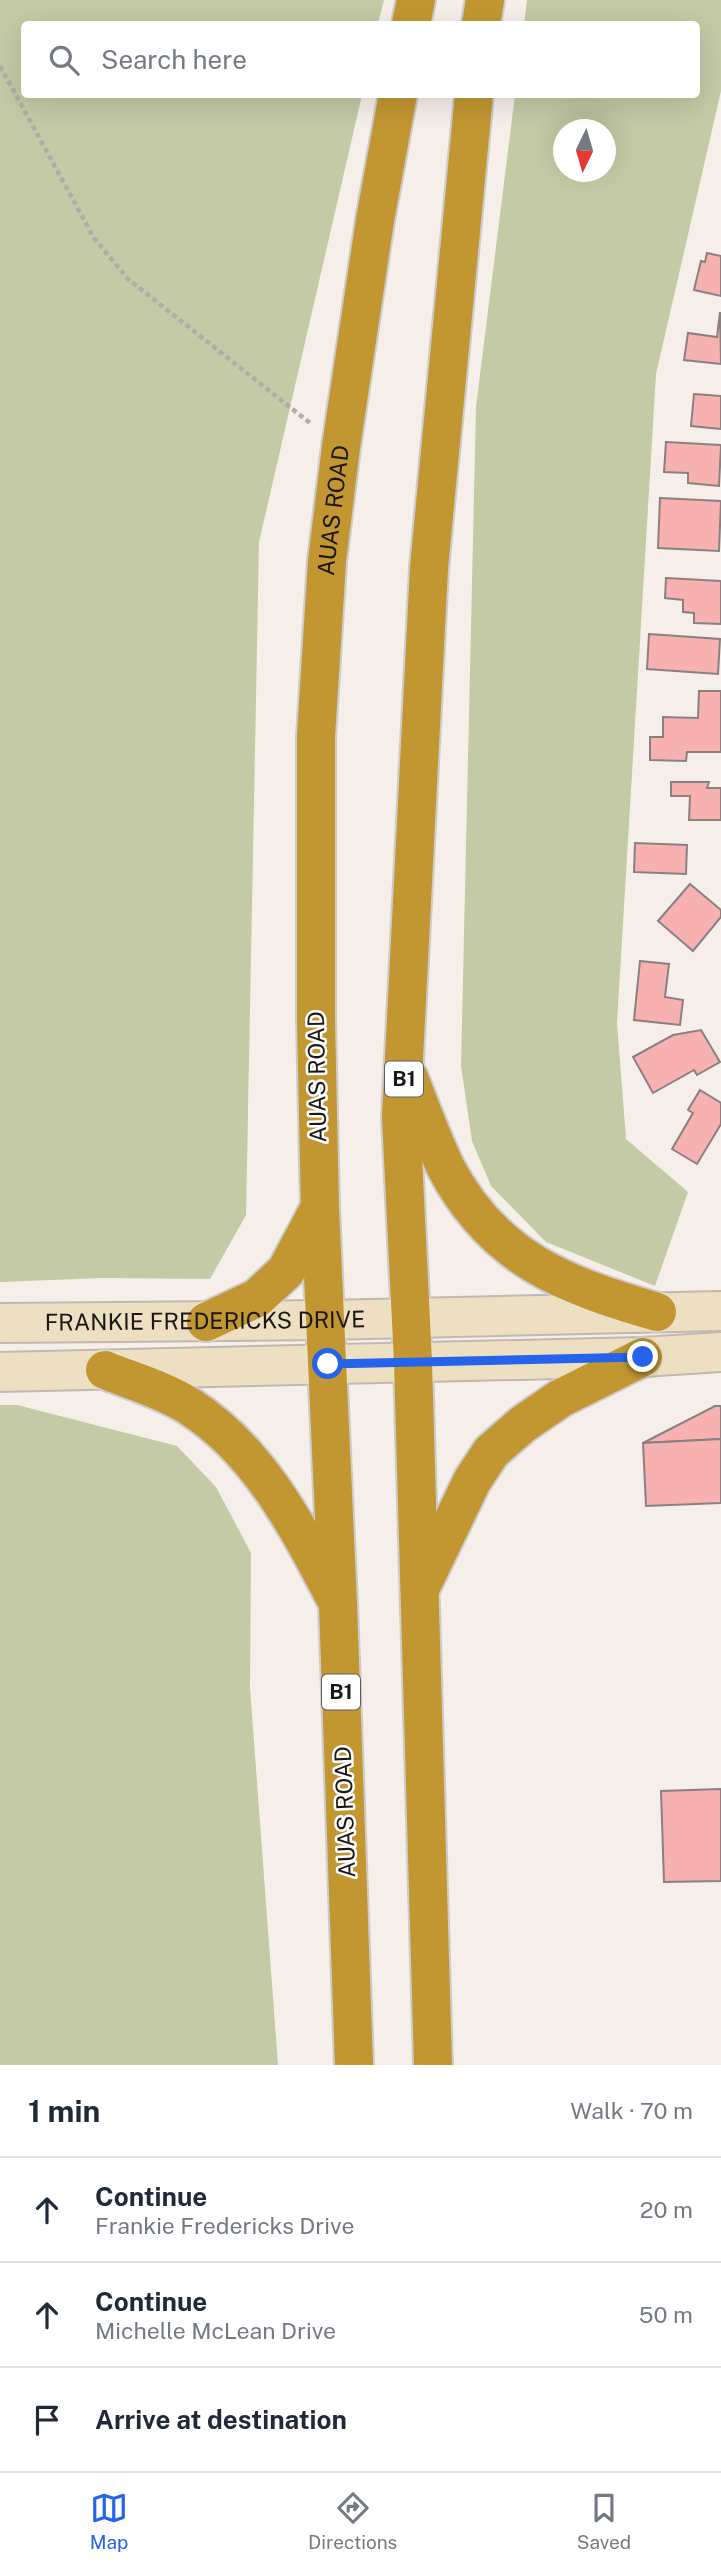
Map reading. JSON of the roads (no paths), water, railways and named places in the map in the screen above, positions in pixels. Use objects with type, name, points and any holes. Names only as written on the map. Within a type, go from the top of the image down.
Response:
[{"type":"highway","points":[[412,21],[416,0]]},
{"type":"highway","points":[[482,21],[485,0]]},
{"type":"highway","name":"AUAS ROAD","points":[[354,2065],[338,1604],[320,1208],[316,1021],[316,736],[327,561],[341,447],[375,220],[397,98]]},
{"type":"highway","name":"B1","points":[[433,2065],[412,1362],[401,1117],[429,568],[474,98]]},
{"type":"highway","points":[[404,1066],[445,1166],[477,1215],[499,1237],[519,1255],[553,1276],[610,1298],[657,1312]]},
{"type":"highway","points":[[206,1322],[257,1298],[286,1270],[320,1208]]},
{"type":"highway","points":[[419,1590],[472,1481],[491,1452],[523,1424],[561,1398],[643,1357]]},
{"type":"highway","points":[[105,1370],[186,1404],[233,1440],[257,1466],[302,1536],[338,1604]]},
{"type":"main road","name":"FRANKIE FREDERICKS DRIVE","points":[[0,1323],[206,1322],[721,1311]]},
{"type":"main road","name":"FRANKIE FREDERICKS DRIVE","points":[[0,1372],[643,1357],[721,1352]]}]
